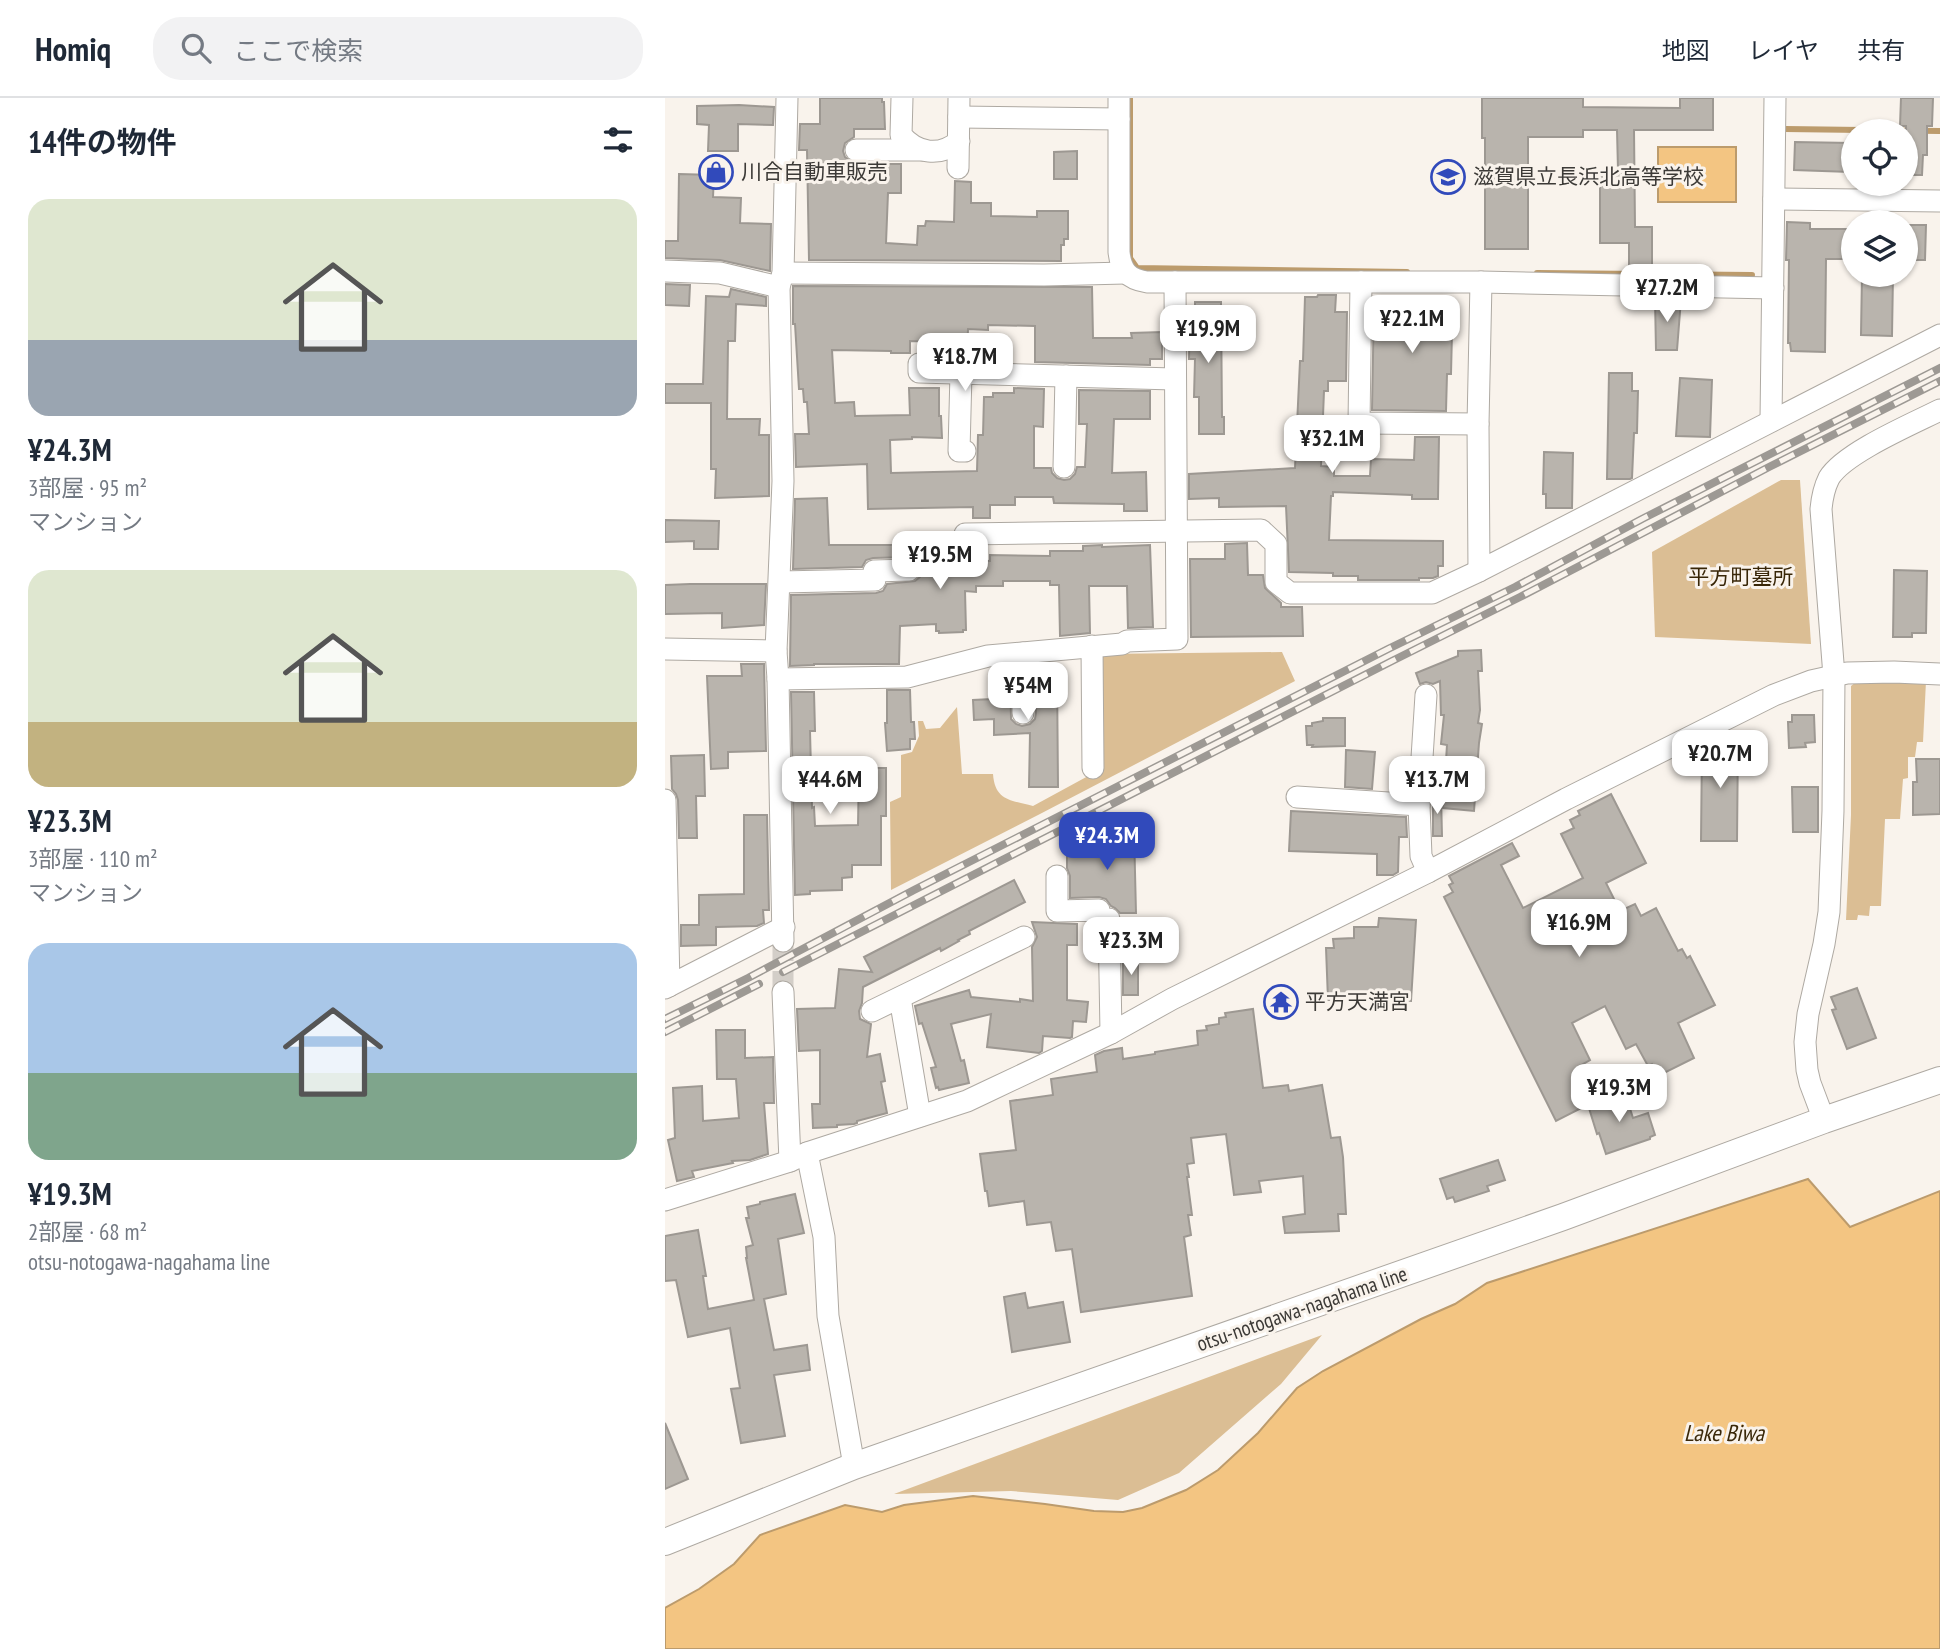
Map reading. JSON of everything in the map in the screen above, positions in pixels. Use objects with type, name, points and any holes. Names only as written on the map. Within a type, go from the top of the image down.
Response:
[{"type":"main road","name":"otsu-notogawa-nagahama line","points":[[665,1542],[855,1466],[1549,1222],[1940,1080]]},
{"type":"street","points":[[665,800],[667,987],[784,934],[776,651],[783,481],[781,280],[787,98]]},
{"type":"street","points":[[902,98],[901,135],[909,144],[920,150]]},
{"type":"street","points":[[1771,421],[1775,98]]},
{"type":"street","points":[[958,168],[959,108],[1119,108],[1121,267],[1130,278],[1147,282],[1481,282],[1773,288]]},
{"type":"street","points":[[856,150],[938,151],[959,141]]},
{"type":"street","points":[[1774,199],[1940,201]]},
{"type":"street","points":[[665,271],[720,273],[781,280],[1125,273]]},
{"type":"street","points":[[778,679],[907,677],[988,656],[1122,644],[1127,641],[1177,639],[1175,282]]},
{"type":"street","points":[[1361,282],[1359,423],[1478,424]]},
{"type":"street","points":[[1479,570],[1481,282]]},
{"type":"street","points":[[965,534],[1261,530],[1276,544],[1276,582],[1290,593],[1431,593],[1940,335]]},
{"type":"street","points":[[919,364],[919,372],[1174,379]]},
{"type":"street","points":[[961,373],[959,451],[965,451]]},
{"type":"street","points":[[1064,467],[1066,376]]},
{"type":"street","points":[[1824,1120],[1810,1083],[1805,1042],[1830,897],[1833,811],[1834,676],[1821,509],[1823,492],[1830,477],[1847,459],[1940,410]]},
{"type":"street","points":[[780,582],[875,580],[874,571],[909,570]]},
{"type":"street","points":[[1091,646],[1093,768]]},
{"type":"street","points":[[665,649],[776,651]]},
{"type":"street","points":[[1023,653],[1023,713]]},
{"type":"street","points":[[665,1200],[977,1097],[1428,872],[1749,707],[1792,688],[1834,676],[1862,672],[1940,674]]},
{"type":"street","points":[[1426,695],[1419,805],[1421,856],[1428,872]]},
{"type":"street","points":[[1297,797],[1419,805]]},
{"type":"street","points":[[1057,876],[1057,911],[1099,910],[1099,920],[1109,919],[1111,1032]]},
{"type":"street","points":[[872,1011],[1024,937]]},
{"type":"street","points":[[783,992],[798,1157],[824,1237],[828,1316],[855,1466]]},
{"type":"street","points":[[900,998],[920,1116]]},
{"type":"green space","name":"平方町墓所","points":[[1781,480],[1800,480],[1811,644],[1655,637],[1652,552]]},
{"type":"green space","points":[[1282,652],[1295,681],[891,890],[890,802],[901,797],[901,755],[912,752],[919,736],[918,721],[923,721],[926,729],[940,728],[957,707],[962,774],[993,774],[997,790],[1005,798],[1033,806],[1101,769],[1100,654]]},
{"type":"green space","points":[[1860,679],[1926,681],[1923,742],[1917,742],[1915,757],[1908,757],[1908,778],[1903,779],[1900,819],[1885,819],[1881,906],[1870,906],[1869,916],[1858,915],[1857,920],[1846,920],[1851,815],[1851,686]]},
{"type":"green space","points":[[1322,1335],[1281,1384],[1179,1473],[1118,1500],[1011,1491],[894,1494]]},
{"type":"water","points":[[1658,147],[1736,147],[1736,202],[1658,202]]},
{"type":"water","name":"Lake Biwa","points":[[1808,1179],[1850,1227],[1940,1191],[1940,1649],[665,1649],[665,1608],[699,1589],[734,1564],[760,1535],[845,1505],[882,1512],[904,1505],[973,1496],[1094,1511],[1123,1512],[1142,1508],[1186,1490],[1218,1470],[1258,1433],[1297,1388],[1323,1371],[1455,1304],[1487,1283]]},
{"type":"building","points":[[820,98],[882,98],[884,102],[885,129],[854,129],[854,137],[845,143],[843,151],[845,157],[855,164],[901,164],[901,193],[888,193],[886,243],[917,245],[918,226],[925,226],[926,221],[954,222],[955,181],[971,182],[971,203],[991,203],[991,216],[1037,217],[1037,211],[1068,211],[1068,239],[1064,239],[1064,245],[1061,245],[1061,261],[809,260],[807,150],[799,150],[800,124],[820,124]]},
{"type":"building","points":[[1482,98],[1583,98],[1583,107],[1680,108],[1680,98],[1713,98],[1713,130],[1634,130],[1635,227],[1652,227],[1652,265],[1629,265],[1629,243],[1600,243],[1600,170],[1618,170],[1617,130],[1583,130],[1583,137],[1528,137],[1528,249],[1485,249],[1485,138],[1482,138]]},
{"type":"building","points":[[1901,98],[1933,98],[1932,126],[1927,126],[1927,155],[1923,155],[1922,175],[1918,175],[1918,119],[1900,119]]},
{"type":"building","points":[[697,106],[774,107],[773,125],[738,124],[738,151],[708,151],[709,125],[697,124]]},
{"type":"building","points":[[1795,142],[1841,143],[1841,172],[1794,170]]},
{"type":"building","points":[[1077,151],[1077,179],[1054,179],[1054,152]]},
{"type":"building","points":[[679,174],[714,175],[713,197],[741,198],[740,223],[771,224],[770,271],[720,260],[665,258],[665,241],[678,241]]},
{"type":"building","points":[[1787,222],[1810,223],[1810,229],[1841,229],[1841,259],[1826,259],[1825,352],[1791,351],[1788,343],[1789,260],[1786,260]]},
{"type":"building","points":[[1918,225],[1926,225],[1925,260],[1918,260]]},
{"type":"building","points":[[665,284],[690,285],[689,306],[665,305]]},
{"type":"building","points":[[793,286],[1092,287],[1093,338],[1132,338],[1131,333],[1162,332],[1162,359],[1150,359],[1150,365],[1035,362],[1035,326],[988,325],[988,330],[968,329],[967,356],[964,356],[964,360],[941,359],[941,342],[910,341],[910,353],[832,350],[835,403],[854,402],[855,416],[910,415],[909,388],[939,388],[942,438],[912,437],[890,440],[891,473],[977,471],[978,435],[983,435],[984,397],[993,397],[993,393],[1014,393],[1014,388],[1044,389],[1043,427],[1034,426],[1034,468],[1051,468],[1057,478],[1064,480],[1075,474],[1077,467],[1085,467],[1087,424],[1079,424],[1079,390],[1150,391],[1150,419],[1114,419],[1112,473],[1146,472],[1147,511],[1124,511],[1124,504],[1054,503],[1053,497],[1015,497],[1015,505],[990,505],[990,518],[973,518],[973,507],[868,509],[867,464],[796,467],[795,434],[809,434],[807,402],[804,402],[803,389],[799,389],[793,324]]},
{"type":"building","points":[[1862,287],[1893,287],[1892,336],[1861,335]]},
{"type":"building","points":[[731,289],[766,297],[766,306],[736,304],[735,341],[728,341],[727,419],[760,419],[759,435],[769,435],[769,496],[715,498],[716,469],[711,469],[711,403],[665,403],[665,384],[703,384],[706,296],[729,297]]},
{"type":"building","points":[[1336,295],[1335,312],[1347,312],[1346,381],[1328,381],[1328,391],[1324,391],[1321,466],[1334,467],[1334,476],[1370,476],[1371,459],[1414,460],[1415,437],[1439,437],[1438,499],[1412,499],[1412,495],[1333,492],[1329,540],[1443,541],[1443,566],[1438,566],[1438,576],[1419,580],[1358,580],[1358,576],[1333,576],[1333,573],[1289,572],[1286,506],[1219,507],[1219,498],[1189,499],[1189,474],[1295,468],[1305,297]]},
{"type":"building","points":[[1425,298],[1450,299],[1450,317],[1455,317],[1451,374],[1447,374],[1446,411],[1372,410],[1374,302],[1425,302]]},
{"type":"building","points":[[1655,299],[1681,299],[1677,350],[1656,350]]},
{"type":"building","points":[[1195,302],[1221,302],[1224,434],[1199,434],[1199,397],[1194,397],[1195,359],[1189,359],[1190,310],[1195,310]]},
{"type":"building","points":[[1609,373],[1632,373],[1632,391],[1638,391],[1637,433],[1634,433],[1630,479],[1607,479]]},
{"type":"building","points":[[1680,378],[1712,380],[1710,437],[1676,436]]},
{"type":"building","points":[[1544,452],[1573,453],[1572,508],[1546,508],[1546,494],[1543,494]]},
{"type":"building","points":[[827,498],[829,545],[946,545],[946,559],[990,561],[990,555],[1050,556],[1050,551],[1083,551],[1083,546],[1150,545],[1153,627],[1128,628],[1127,586],[1089,586],[1090,633],[1060,636],[1059,585],[1050,585],[1050,581],[1003,581],[1003,586],[976,586],[976,592],[965,591],[966,630],[963,632],[939,633],[936,631],[936,624],[900,626],[899,664],[790,666],[791,595],[876,593],[883,591],[887,584],[915,581],[922,570],[915,558],[909,557],[873,558],[866,560],[862,567],[793,569],[795,499]]},
{"type":"building","points":[[665,520],[719,521],[718,549],[694,549],[694,541],[665,542]]},
{"type":"building","points":[[1247,543],[1248,575],[1263,575],[1265,588],[1281,603],[1281,607],[1302,607],[1303,636],[1191,637],[1190,559],[1225,559],[1225,544]]},
{"type":"building","points":[[1894,570],[1927,571],[1926,633],[1912,633],[1912,637],[1893,637]]},
{"type":"building","points":[[766,584],[764,625],[722,628],[722,613],[665,614],[665,585]]},
{"type":"building","points":[[1481,650],[1482,671],[1478,671],[1478,723],[1482,724],[1474,811],[1443,808],[1447,745],[1441,744],[1444,715],[1441,715],[1440,681],[1420,684],[1416,673],[1458,656],[1458,651]]},
{"type":"building","points":[[741,664],[764,664],[766,751],[728,752],[728,768],[711,769],[707,676],[742,676]]},
{"type":"building","points":[[1036,666],[1054,666],[1054,672],[1057,672],[1058,787],[1029,787],[1030,733],[994,735],[994,719],[974,720],[973,700],[993,699],[994,669],[1010,667],[1011,719],[1022,726],[1030,724],[1036,713]]},
{"type":"building","points":[[887,690],[910,690],[911,722],[914,722],[915,739],[910,739],[910,749],[887,751]]},
{"type":"building","points":[[791,692],[814,692],[815,731],[810,731],[815,826],[858,825],[859,768],[886,768],[886,816],[881,816],[881,865],[852,865],[852,877],[842,878],[842,890],[810,891],[810,894],[795,895]]},
{"type":"building","points":[[1792,715],[1814,715],[1815,742],[1805,743],[1806,747],[1789,748],[1788,722],[1792,722]]},
{"type":"building","points":[[1323,718],[1345,718],[1345,746],[1307,745],[1306,726],[1323,721]]},
{"type":"building","points":[[1717,738],[1738,738],[1737,841],[1701,841],[1702,746]]},
{"type":"building","points":[[1346,750],[1375,752],[1372,789],[1345,787]]},
{"type":"building","points":[[704,755],[705,796],[696,796],[697,838],[679,838],[678,800],[672,789],[671,756]]},
{"type":"building","points":[[1916,759],[1940,759],[1940,814],[1913,815],[1913,782],[1917,782]]},
{"type":"building","points":[[1792,787],[1818,787],[1818,832],[1793,832]]},
{"type":"building","points":[[1611,794],[1646,863],[1606,883],[1620,911],[1635,904],[1641,916],[1656,908],[1678,951],[1682,949],[1687,958],[1690,956],[1715,1005],[1678,1023],[1694,1058],[1658,1076],[1652,1064],[1648,1066],[1636,1044],[1626,1049],[1605,1006],[1572,1023],[1590,1060],[1578,1067],[1595,1101],[1556,1121],[1444,897],[1453,892],[1449,885],[1453,883],[1449,876],[1512,843],[1519,856],[1501,865],[1523,908],[1583,878],[1561,834],[1574,828],[1570,820],[1580,815],[1578,811]]},
{"type":"building","points":[[1433,795],[1441,795],[1442,836],[1433,836]]},
{"type":"building","points":[[1291,811],[1406,817],[1407,837],[1399,837],[1398,872],[1393,875],[1377,875],[1377,854],[1289,851]]},
{"type":"building","points":[[744,815],[767,815],[769,910],[763,910],[764,923],[757,926],[716,927],[716,945],[681,946],[681,925],[699,925],[699,895],[744,894]]},
{"type":"building","points":[[1134,831],[1136,913],[1120,913],[1106,899],[1099,897],[1070,898],[1067,852],[1105,852],[1105,832]]},
{"type":"building","points":[[1014,880],[1025,902],[969,931],[970,934],[941,951],[940,948],[863,987],[860,1019],[871,1024],[867,1057],[880,1054],[885,1081],[881,1082],[887,1113],[854,1124],[813,1128],[812,1104],[820,1104],[820,1050],[799,1051],[797,1009],[835,1008],[839,969],[872,972],[864,957]]},
{"type":"building","points":[[1379,918],[1416,920],[1411,1001],[1370,998],[1328,1000],[1326,948],[1334,948],[1333,939],[1354,938],[1354,927],[1378,927]]},
{"type":"building","points":[[1032,922],[1077,924],[1077,945],[1067,945],[1067,1000],[1088,1002],[1086,1022],[1073,1021],[1070,1038],[1043,1036],[1042,1051],[1039,1053],[987,1047],[991,1014],[951,1024],[969,1083],[939,1090],[936,1088],[931,1068],[936,1067],[915,1006],[969,990],[971,997],[1033,1001],[1032,947],[1037,937]]},
{"type":"building","points":[[1123,959],[1138,959],[1138,995],[1123,995]]},
{"type":"building","points":[[1857,988],[1876,1038],[1847,1049],[1832,1010],[1836,1009],[1831,997]]},
{"type":"building","points":[[1253,1009],[1263,1088],[1288,1085],[1289,1091],[1322,1085],[1331,1138],[1340,1137],[1343,1157],[1346,1214],[1338,1214],[1339,1231],[1285,1233],[1283,1217],[1305,1214],[1303,1176],[1259,1181],[1261,1192],[1234,1195],[1226,1134],[1191,1138],[1194,1163],[1187,1164],[1187,1177],[1192,1215],[1188,1215],[1191,1235],[1184,1237],[1192,1296],[1081,1312],[1072,1249],[1056,1251],[1051,1222],[1027,1225],[1024,1201],[989,1206],[980,1154],[1016,1150],[1010,1101],[1053,1095],[1051,1079],[1097,1072],[1095,1055],[1104,1051],[1122,1048],[1123,1059],[1198,1045],[1197,1031],[1219,1024],[1219,1018],[1226,1017],[1225,1013]]},
{"type":"building","points":[[716,1030],[745,1030],[745,1058],[773,1057],[774,1103],[764,1103],[768,1154],[692,1171],[694,1177],[677,1181],[668,1140],[675,1138],[673,1088],[702,1086],[703,1121],[739,1118],[736,1079],[717,1079]]},
{"type":"building","points":[[1625,1093],[1633,1118],[1648,1113],[1655,1135],[1606,1154],[1588,1105]]},
{"type":"building","points":[[1498,1160],[1505,1180],[1487,1186],[1489,1191],[1455,1202],[1453,1197],[1447,1199],[1440,1179]]},
{"type":"building","points":[[795,1194],[804,1233],[778,1239],[786,1294],[764,1299],[774,1350],[807,1345],[810,1370],[774,1375],[785,1436],[741,1443],[731,1389],[740,1388],[730,1328],[688,1337],[676,1280],[665,1281],[665,1236],[698,1230],[706,1276],[703,1276],[708,1309],[754,1300],[746,1258],[746,1247],[753,1245],[746,1218],[749,1218],[747,1207]]},
{"type":"building","points":[[1025,1293],[1028,1308],[1063,1302],[1070,1342],[1012,1352],[1004,1297]]},
{"type":"building","points":[[665,1423],[688,1479],[665,1489]]},
{"type":"waterway","points":[[1130,98],[1130,258],[1137,268],[1407,272]]},
{"type":"waterway","points":[[1785,129],[1939,131]]},
{"type":"waterway","points":[[1537,273],[1752,275]]},
{"type":"tunnel","points":[[783,941],[783,992]]},
{"type":"railway","points":[[665,1019],[1940,368]]},
{"type":"railway","points":[[783,972],[1940,381]]},
{"type":"railway","points":[[665,1032],[759,984]]},
{"type":"place","name":"川合自動車販売","points":[[716,172]]},
{"type":"place","name":"滋賀県立長浜北高等学校","points":[[1448,177]]},
{"type":"place","name":"平方天満宮","points":[[1281,1002]]}]
